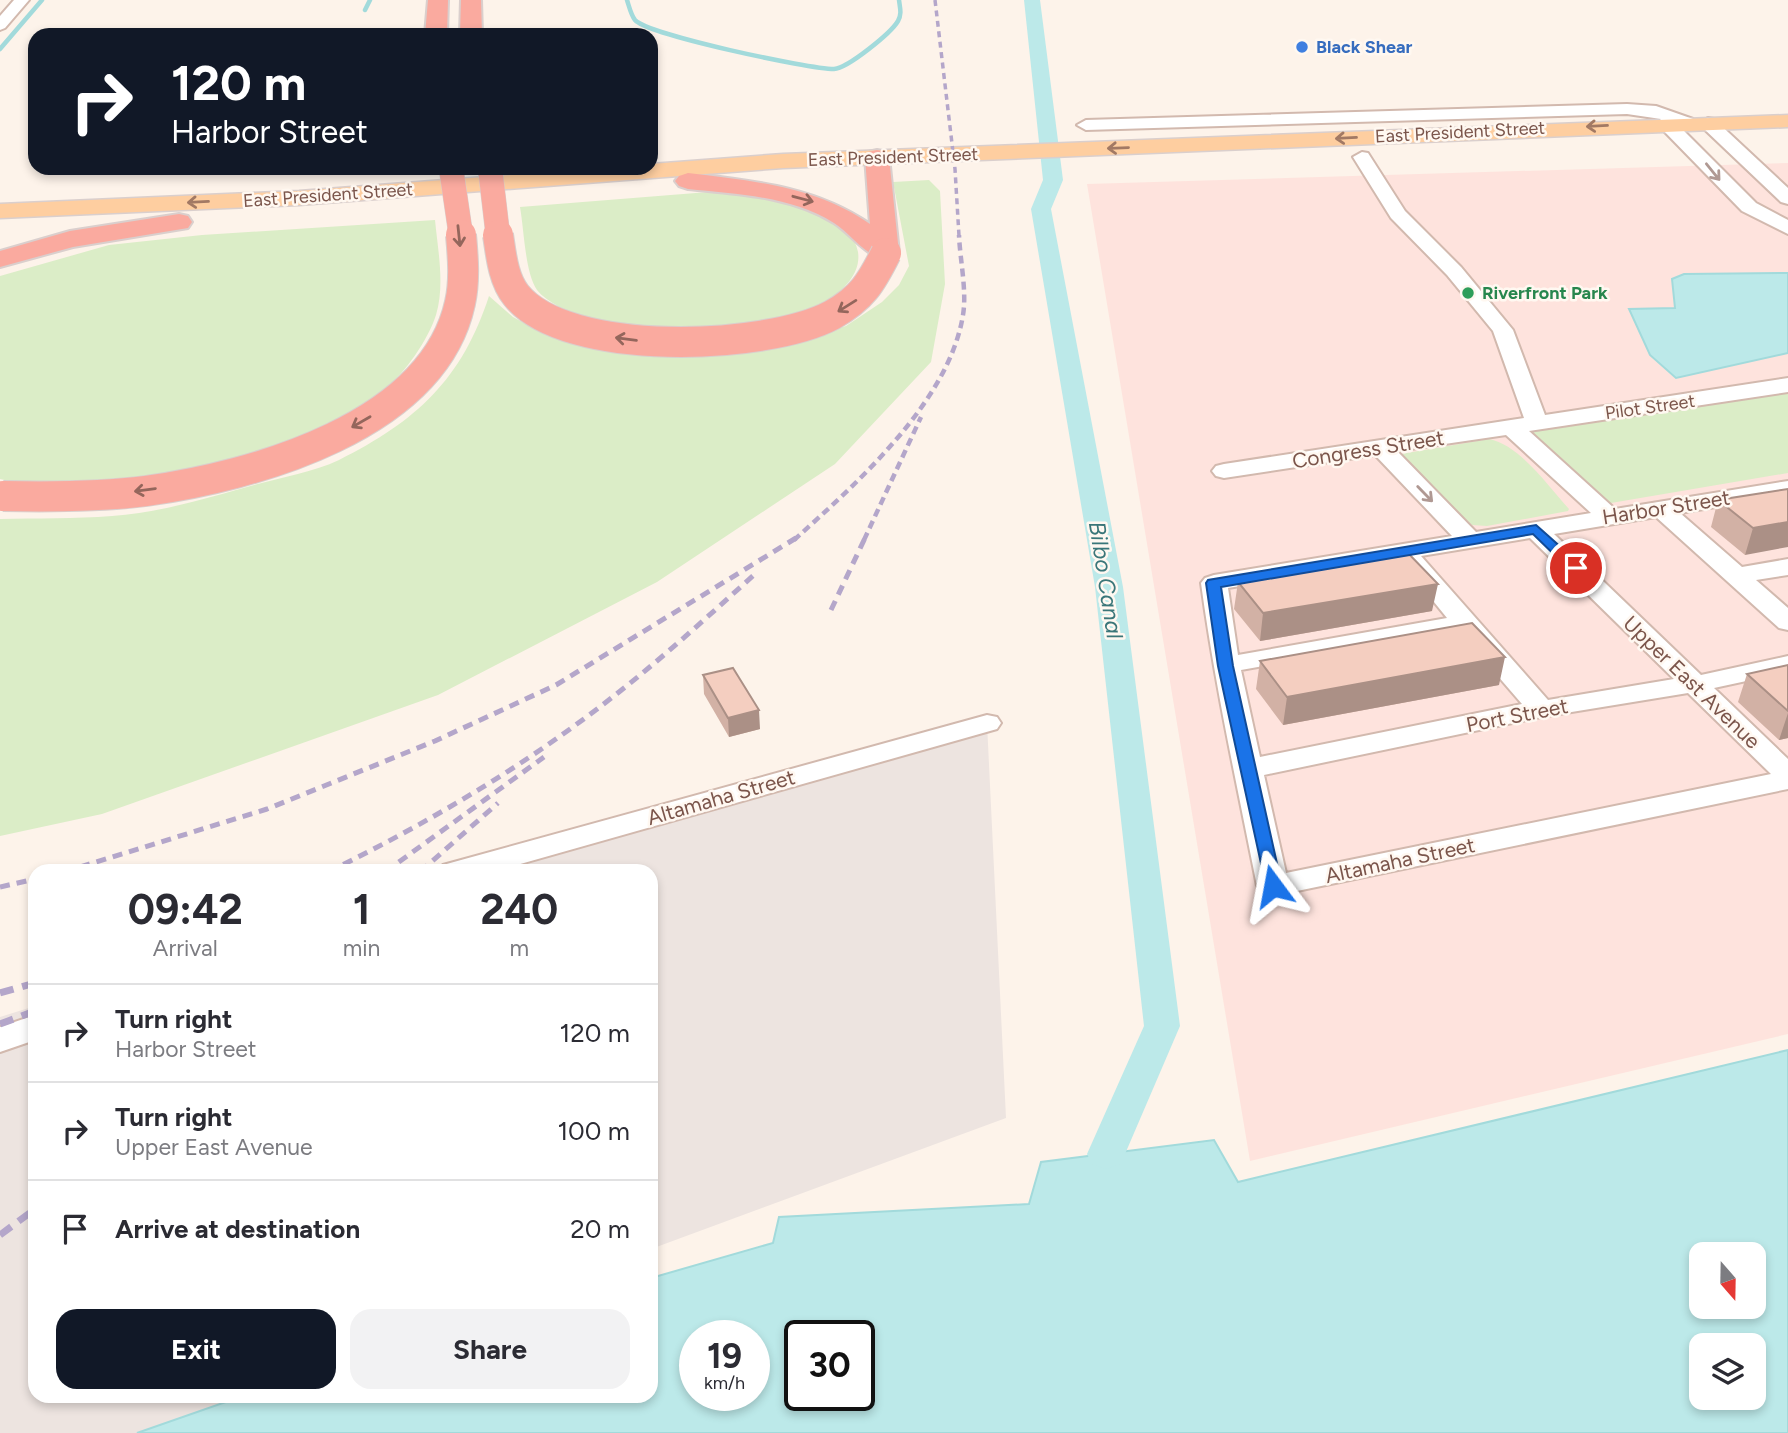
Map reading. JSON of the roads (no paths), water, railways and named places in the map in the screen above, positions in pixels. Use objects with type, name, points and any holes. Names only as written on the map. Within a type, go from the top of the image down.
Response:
[{"type":"highway","points":[[436,28],[438,0]]},
{"type":"highway","points":[[471,0],[471,28]]},
{"type":"highway","points":[[491,175],[504,262],[515,295],[542,316],[600,335],[652,342],[710,343],[795,329],[839,311],[862,296],[881,274],[886,253],[877,164]]},
{"type":"highway","points":[[1,496],[103,495],[192,482],[237,471],[315,445],[381,411],[421,375],[446,339],[460,305],[462,269],[452,175]]},
{"type":"highway","points":[[688,181],[768,191],[831,209],[860,226],[886,253]]},
{"type":"highway","points":[[0,259],[70,239],[180,222]]},
{"type":"main road","name":"East President Street","points":[[1083,158],[1687,123],[1788,121]]},
{"type":"main road","name":"East President Street","points":[[658,169],[707,165],[877,164],[1083,158],[1362,157],[1773,144]]},
{"type":"main road","name":"East President Street","points":[[0,229],[180,222],[877,164]]},
{"type":"main road","name":"East President Street","points":[[0,211],[299,198],[583,175]]},
{"type":"street","points":[[0,25],[22,0]]},
{"type":"street","points":[[1086,125],[1506,115],[1627,108],[1656,111],[1732,145],[1788,198]]},
{"type":"street","points":[[1687,123],[1690,146],[1724,185],[1749,206],[1788,228]]},
{"type":"street","points":[[1362,157],[1398,214],[1454,271],[1503,330],[1537,423]]},
{"type":"street","name":"Pilot Street","points":[[1511,427],[1788,385]]},
{"type":"street","points":[[1511,427],[1608,516]]},
{"type":"street","name":"Congress Street","points":[[1224,471],[1511,427]]},
{"type":"street","points":[[1380,447],[1471,541]]},
{"type":"street","name":"Harbor Street","points":[[1214,583],[1660,507],[1788,488]]},
{"type":"street","points":[[1660,507],[1788,622]]},
{"type":"street","name":"Upper East Avenue","points":[[1536,530],[1788,778]]},
{"type":"street","points":[[1403,552],[1468,622],[1541,709]]},
{"type":"street","points":[[1736,576],[1788,567]]},
{"type":"street","name":"Altamaha Street","points":[[1214,583],[1226,666],[1273,886],[1788,778]]},
{"type":"street","points":[[1226,666],[1468,622]]},
{"type":"street","name":"Port Street","points":[[1247,769],[1541,709],[1695,684],[1788,664]]},
{"type":"street","name":"Altamaha Street","points":[[483,864],[987,723]]},
{"type":"street","points":[[0,1040],[28,1030]]},
{"type":"water","points":[[1788,273],[1788,353],[1676,378],[1650,355],[1629,309],[1675,308],[1672,279],[1684,274]]},
{"type":"water","points":[[1788,1050],[1788,1433],[137,1433],[223,1403],[658,1403],[658,1276],[773,1243],[779,1217],[1029,1204],[1041,1162],[1214,1140],[1238,1182]]},
{"type":"waterway","points":[[0,49],[42,0]]},
{"type":"waterway","points":[[365,10],[370,0]]},
{"type":"waterway","points":[[627,0],[635,20],[652,28]]},
{"type":"waterway","points":[[658,30],[763,57],[834,69],[859,57],[894,26],[900,16],[899,0]]},
{"type":"waterway","name":"Bilbo Canal","points":[[1032,0],[1053,180],[1041,209],[1109,587],[1162,1026],[1106,1154]]},
{"type":"railway","points":[[935,0],[955,169],[959,236]]},
{"type":"railway","points":[[794,540],[845,493],[897,439],[920,410],[939,379],[954,347],[963,315],[964,286],[959,235]]},
{"type":"railway","points":[[864,540],[921,417]]},
{"type":"railway","points":[[90,864],[267,809],[435,741],[556,685],[796,538]]},
{"type":"railway","points":[[831,610],[865,538]]},
{"type":"railway","points":[[343,864],[469,796],[569,730],[680,642],[755,574]]},
{"type":"railway","points":[[396,864],[544,757]]},
{"type":"railway","points":[[429,864],[498,803]]},
{"type":"railway","points":[[0,887],[28,881]]},
{"type":"railway","points":[[0,993],[28,985]]},
{"type":"railway","points":[[0,1024],[28,1014]]},
{"type":"railway","points":[[0,1235],[28,1214]]},
{"type":"place","name":"Black Shear","points":[[1302,47]]},
{"type":"place","name":"Riverfront Park","points":[[1468,293]]}]
